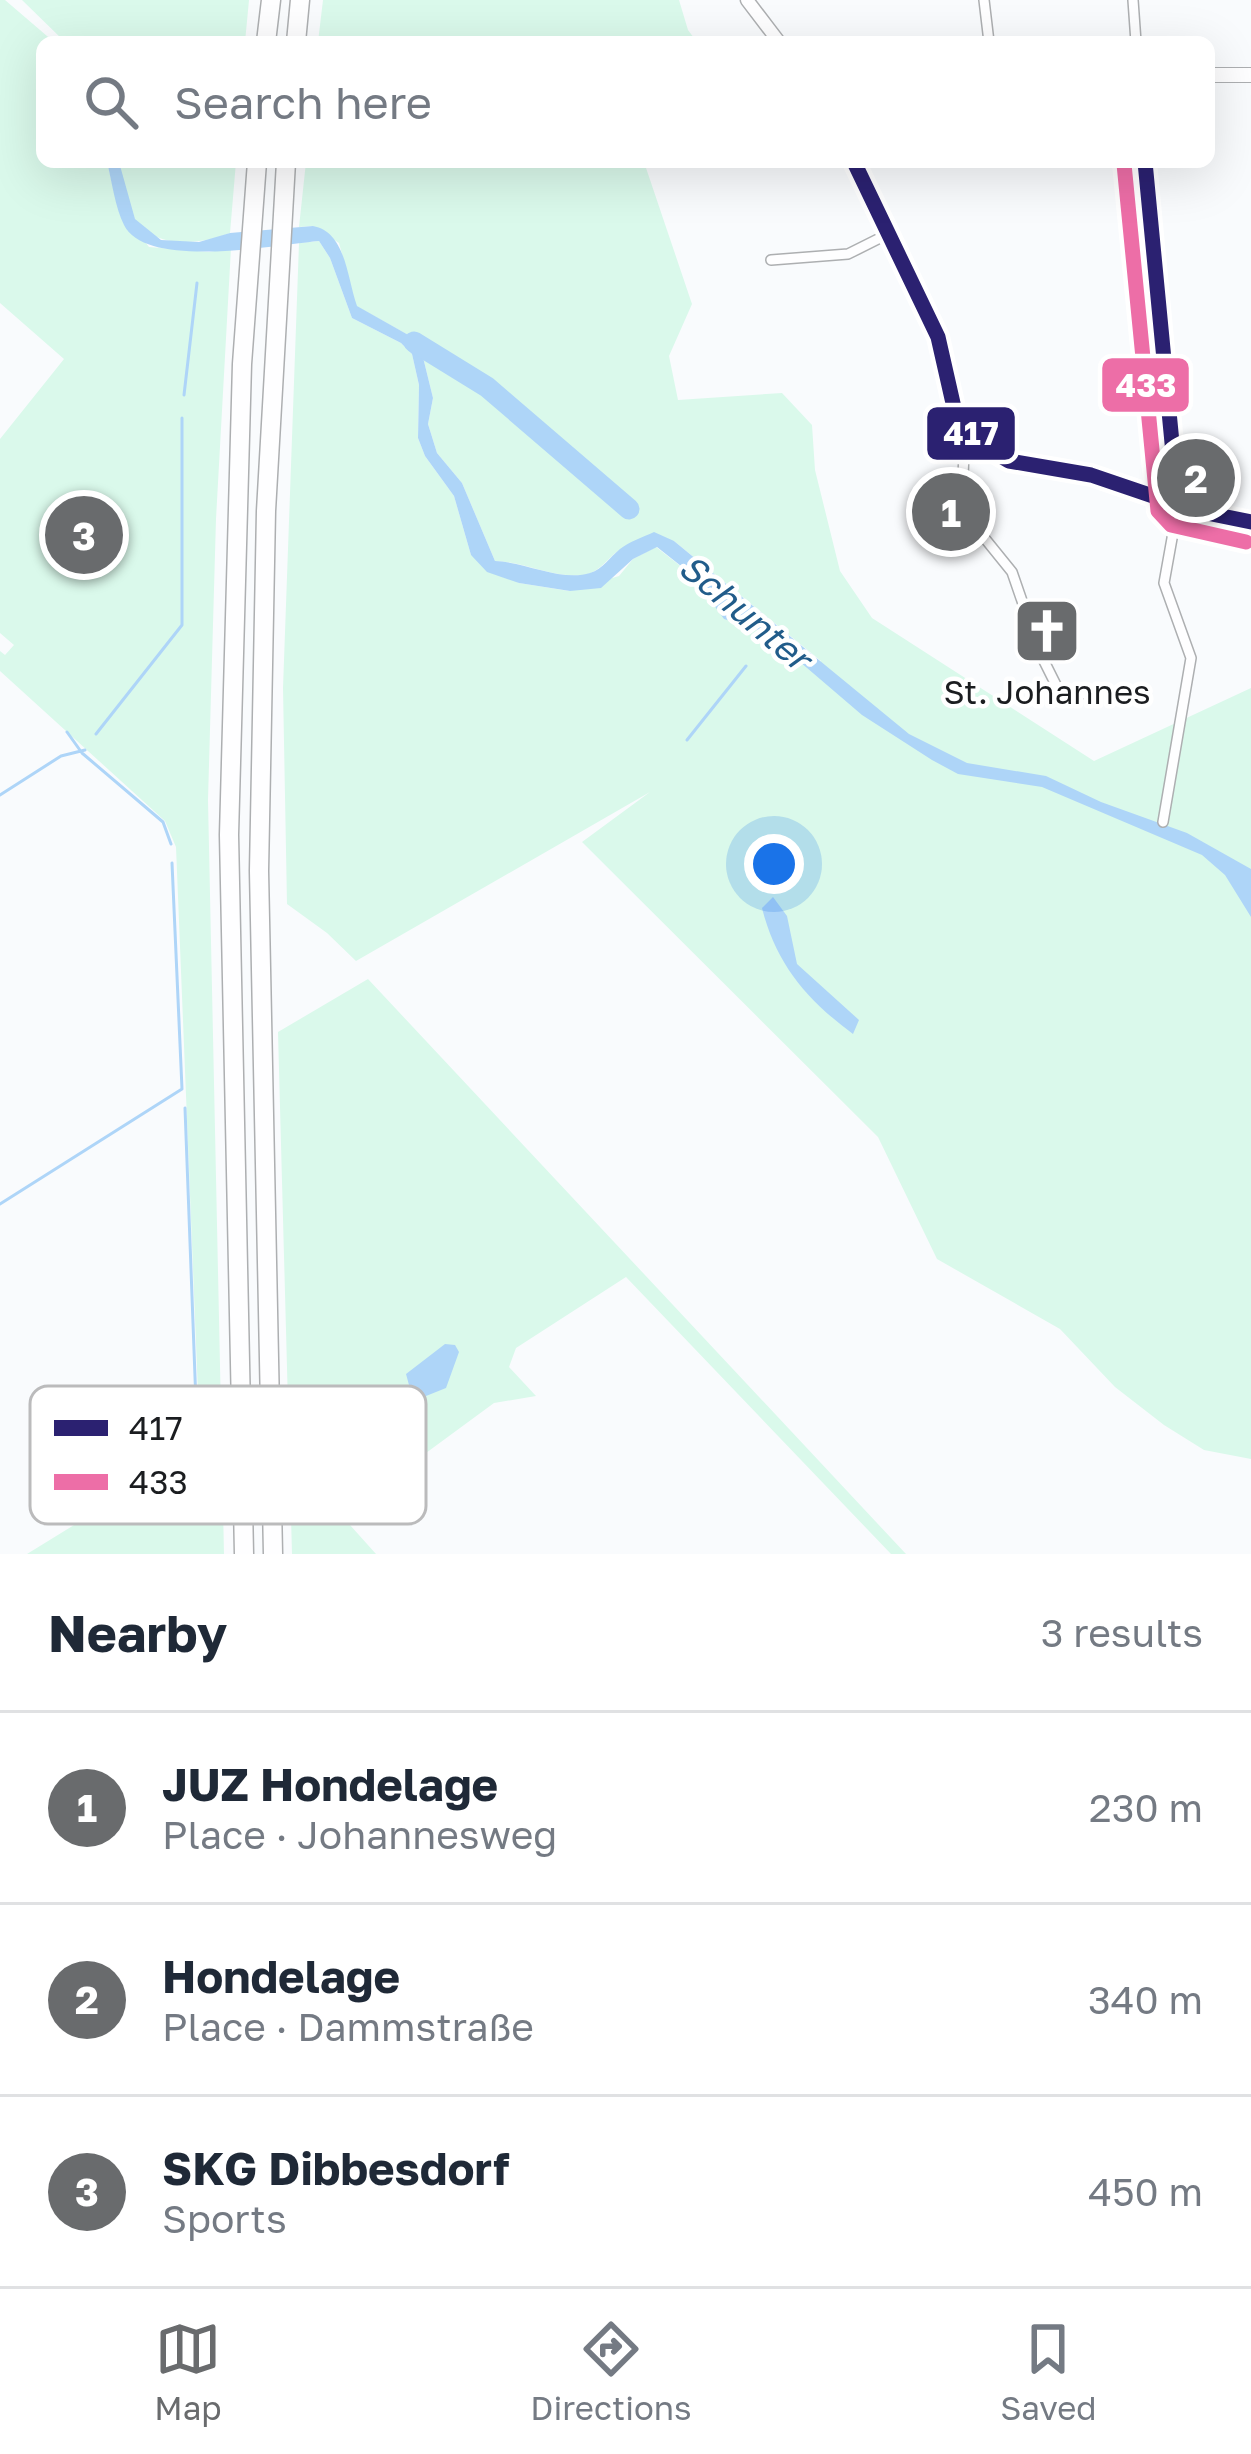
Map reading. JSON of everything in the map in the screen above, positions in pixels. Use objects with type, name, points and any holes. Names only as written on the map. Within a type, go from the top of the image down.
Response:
[{"type":"highway","points":[[267,36],[271,0]]},
{"type":"highway","points":[[297,36],[300,0]]},
{"type":"highway","points":[[240,1386],[230,835],[242,364],[257,168]]},
{"type":"highway","points":[[269,1386],[259,871],[264,598],[286,168]]},
{"type":"highway","points":[[243,1524],[244,1554]]},
{"type":"highway","points":[[272,1524],[273,1554]]},
{"type":"main road","points":[[1215,75],[1251,75]]},
{"type":"main road","points":[[857,168],[938,337],[955,412],[976,442],[1010,460],[1091,475],[1178,506],[1251,521]]},
{"type":"street","points":[[747,0],[774,36]]},
{"type":"street","points":[[984,0],[988,36]]},
{"type":"street","points":[[1132,0],[1135,36]]},
{"type":"street","points":[[1146,168],[1178,506],[1164,583],[1191,658],[1163,823]]},
{"type":"street","points":[[771,260],[848,254],[886,235]]},
{"type":"street","points":[[976,442],[964,453],[963,476],[978,530],[1012,572],[1059,691],[1089,694]]},
{"type":"green space","points":[[0,0],[5,0],[47,36],[36,36],[36,168],[108,168],[117,204],[149,247],[209,252],[231,248],[216,519],[208,800],[220,1386],[198,1386],[176,847],[165,821],[0,671],[0,651],[5,655],[14,645],[0,633],[0,439],[64,359],[0,303]]},
{"type":"green space","points":[[22,0],[249,0],[246,36],[59,36]]},
{"type":"green space","points":[[323,0],[679,0],[692,36],[319,36]]},
{"type":"green space","points":[[120,168],[235,168],[230,233],[205,240],[178,242],[153,235],[134,218]]},
{"type":"green space","points":[[305,168],[646,168],[692,304],[669,356],[678,400],[782,393],[812,425],[815,470],[840,571],[872,618],[1094,761],[1251,688],[1251,1459],[1204,1450],[1164,1425],[1115,1387],[1060,1329],[937,1259],[878,1137],[582,842],[650,792],[356,961],[287,904],[283,688],[299,243],[319,241],[352,318],[401,343],[412,354],[419,385],[418,438],[454,496],[471,555],[519,583],[569,591],[619,576],[633,559],[656,547],[705,585],[711,601],[741,626],[765,632],[814,670],[821,661],[674,541],[623,548],[588,574],[554,573],[495,561],[462,483],[437,453],[428,424],[433,398],[419,341],[356,306],[339,243],[313,226],[299,227]]},
{"type":"green space","points":[[368,979],[906,1554],[891,1554],[626,1277],[516,1348],[509,1367],[536,1396],[494,1403],[426,1453],[426,1386],[287,1386],[278,1032]]},
{"type":"green space","points":[[76,1524],[223,1524],[224,1554],[27,1554]]},
{"type":"green space","points":[[291,1524],[350,1524],[376,1554],[292,1554]]},
{"type":"water","name":"Schunter","points":[[108,168],[121,168],[135,219],[161,240],[199,242],[230,233],[313,226],[332,237],[344,258],[357,306],[419,341],[433,398],[428,424],[437,453],[462,483],[495,561],[579,575],[595,571],[624,546],[654,532],[674,541],[909,734],[967,763],[1046,776],[1187,833],[1251,869],[1251,917],[1225,875],[1202,855],[1042,787],[958,774],[932,760],[862,715],[765,632],[724,619],[705,585],[657,547],[633,559],[601,588],[570,591],[487,572],[471,555],[454,496],[418,438],[419,385],[412,354],[401,343],[352,318],[319,241],[244,250],[158,247],[137,239],[124,225]]},
{"type":"water","points":[[773,897],[787,916],[797,964],[859,1020],[853,1034],[821,1008],[785,964],[762,908]]},
{"type":"water","points":[[445,1344],[455,1345],[459,1352],[446,1388],[426,1396],[426,1386],[410,1386],[406,1374]]},
{"type":"waterway","points":[[184,395],[197,283]]},
{"type":"waterway","points":[[414,342],[487,387],[629,509]]},
{"type":"waterway","points":[[96,734],[182,625],[182,418]]},
{"type":"waterway","points":[[687,740],[746,666]]},
{"type":"waterway","points":[[67,732],[82,753],[163,822],[171,844]]},
{"type":"waterway","points":[[0,795],[61,756],[85,750]]},
{"type":"waterway","points":[[0,1204],[182,1089],[172,863]]},
{"type":"waterway","points":[[185,1108],[195,1386]]},
{"type":"transit line","name":"417","points":[[857,168],[938,337],[955,412],[977,442],[1009,461],[1091,475],[1197,511],[1251,522]]},
{"type":"transit line","name":"433","points":[[1124,168],[1158,511],[1171,525],[1246,542]]},
{"type":"transit line","name":"417","points":[[1146,168],[1178,505]]},
{"type":"place","name":"Hondelage","points":[[1196,478]]},
{"type":"place","name":"JUZ Hondelage","points":[[951,512]]},
{"type":"place","name":"SKG Dibbesdorf","points":[[84,535]]},
{"type":"place","name":"St. Johannes","points":[[1047,631]]}]
